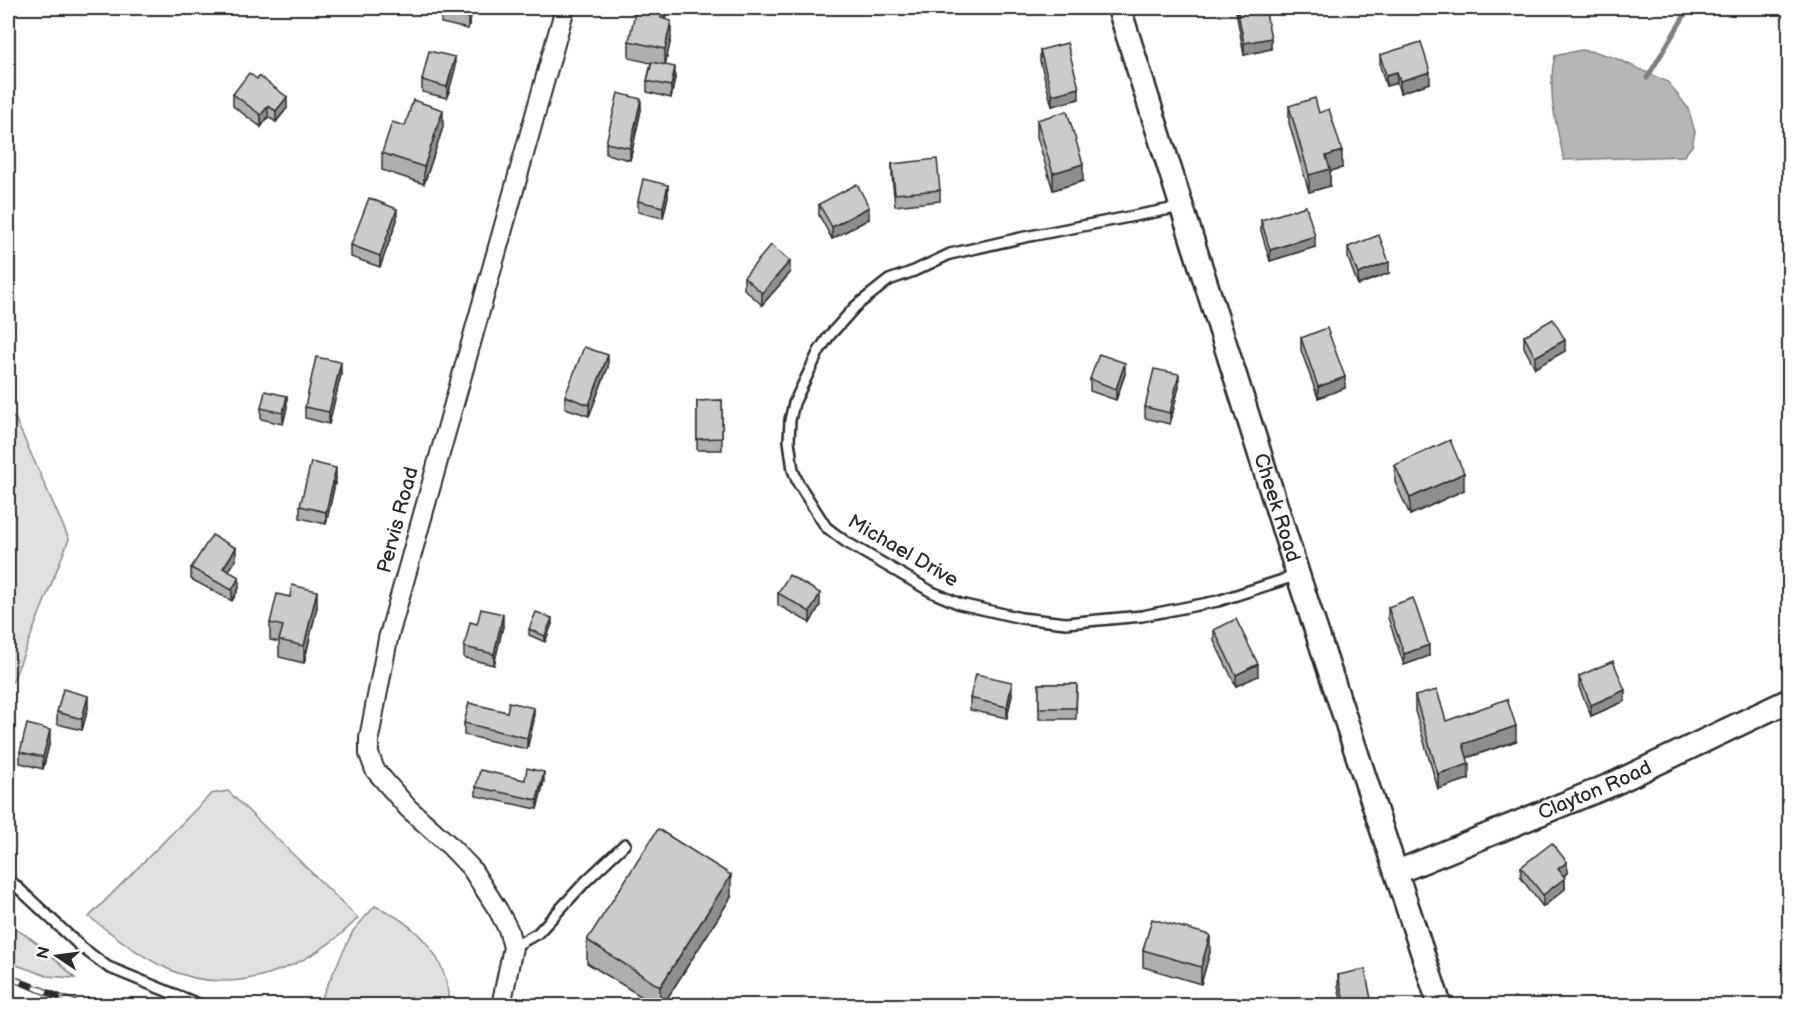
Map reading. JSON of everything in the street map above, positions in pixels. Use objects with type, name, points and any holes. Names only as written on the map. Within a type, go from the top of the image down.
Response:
[{"type":"street","name":"Pervis Road","points":[[513,947],[508,929],[498,910],[471,868],[408,808],[375,770],[369,754],[369,738],[388,639],[564,8]]},
{"type":"street","name":"Cheek Road","points":[[1119,8],[1298,575],[1440,1005]]},
{"type":"street","name":"Clayton Road","points":[[1397,872],[1613,784],[1790,699]]},
{"type":"street","points":[[501,1005],[513,947]]},
{"type":"lane","name":"Michael Drive","points":[[1181,207],[950,254],[914,271],[889,279],[856,306],[828,336],[819,351],[794,403],[790,420],[789,441],[793,470],[798,483],[826,527],[846,542],[932,592],[960,604],[1040,622],[1066,623],[1142,616],[1218,601],[1298,575]]},
{"type":"lane","points":[[513,947],[538,933],[587,880],[625,844]]},
{"type":"lane","points":[[14,884],[80,946],[108,967],[203,1005]]},
{"type":"shaded area","points":[[1581,50],[1615,58],[1668,82],[1688,108],[1695,132],[1692,146],[1684,156],[1564,160],[1552,96],[1555,56]]},
{"type":"shaded area","points":[[8,417],[15,418],[69,539],[13,681],[8,684]]},
{"type":"shaded area","points":[[228,791],[358,918],[339,936],[294,964],[269,974],[217,981],[191,977],[156,963],[89,917],[211,794]]},
{"type":"shaded area","points":[[375,906],[404,922],[428,945],[443,973],[448,1005],[318,1005],[353,931]]},
{"type":"shaded area","points":[[8,926],[35,942],[75,978],[47,976],[8,962]]},
{"type":"building","points":[[448,8],[469,8],[468,12]]},
{"type":"building","points":[[636,8],[663,8],[661,18],[671,21],[665,49],[629,41]]},
{"type":"building","points":[[1237,8],[1265,8],[1271,38],[1244,43]]},
{"type":"building","points":[[1421,42],[1430,72],[1400,81],[1397,72],[1386,75],[1380,55]]},
{"type":"building","points":[[1067,43],[1079,88],[1052,95],[1040,50]]},
{"type":"building","points":[[429,51],[455,57],[447,87],[422,80]]},
{"type":"building","points":[[652,62],[675,67],[671,86],[647,81]]},
{"type":"building","points":[[249,73],[257,79],[259,76],[287,97],[276,111],[268,106],[261,115],[233,94]]},
{"type":"building","points":[[618,93],[641,99],[630,148],[606,143]]},
{"type":"building","points":[[1315,98],[1319,113],[1329,109],[1342,151],[1326,156],[1330,169],[1309,175],[1289,106]]},
{"type":"building","points":[[413,100],[443,110],[424,167],[382,153],[392,122],[405,126]]},
{"type":"building","points":[[1067,111],[1083,164],[1053,173],[1037,120]]},
{"type":"building","points":[[937,159],[940,190],[895,194],[892,164]]},
{"type":"building","points":[[643,179],[668,185],[663,207],[638,201]]},
{"type":"building","points":[[857,184],[869,207],[832,227],[819,204]]},
{"type":"building","points":[[369,198],[397,209],[380,256],[351,245]]},
{"type":"building","points":[[1306,206],[1315,236],[1270,250],[1261,220]]},
{"type":"building","points":[[1379,235],[1389,262],[1358,274],[1348,247]]},
{"type":"building","points":[[771,245],[790,261],[762,293],[744,277]]},
{"type":"building","points":[[1553,319],[1565,340],[1535,357],[1524,336]]},
{"type":"building","points":[[1327,328],[1345,377],[1318,387],[1301,338]]},
{"type":"building","points":[[584,347],[608,355],[589,405],[565,396]]},
{"type":"building","points":[[1099,354],[1125,363],[1116,389],[1090,379]]},
{"type":"building","points":[[316,357],[341,362],[329,412],[305,407]]},
{"type":"building","points":[[1154,369],[1179,374],[1170,413],[1145,407]]},
{"type":"building","points":[[265,391],[287,396],[283,413],[261,408]]},
{"type":"building","points":[[722,400],[722,438],[697,439],[697,401]]},
{"type":"building","points":[[1450,440],[1464,473],[1410,498],[1395,465]]},
{"type":"building","points":[[311,462],[336,468],[326,512],[300,506]]},
{"type":"building","points":[[212,535],[236,548],[223,568],[239,577],[232,590],[191,568]]},
{"type":"building","points":[[789,575],[820,593],[810,612],[778,593]]},
{"type":"building","points":[[292,585],[317,591],[304,646],[279,640],[283,626],[270,623],[277,594],[290,597]]},
{"type":"building","points":[[1413,598],[1429,645],[1404,654],[1388,607]]},
{"type":"building","points":[[481,609],[503,614],[494,654],[464,647],[470,622],[477,624]]},
{"type":"building","points":[[536,612],[552,618],[545,636],[529,629]]},
{"type":"building","points":[[1236,619],[1258,664],[1236,675],[1214,630]]},
{"type":"building","points":[[1613,661],[1625,690],[1591,705],[1579,676]]},
{"type":"building","points":[[976,674],[1012,682],[1007,707],[970,698]]},
{"type":"building","points":[[1039,684],[1077,684],[1076,708],[1039,708]]},
{"type":"building","points":[[63,689],[88,696],[82,719],[57,712]]},
{"type":"building","points":[[1437,690],[1446,721],[1507,699],[1516,726],[1463,744],[1469,764],[1438,774],[1415,696]]},
{"type":"building","points":[[509,702],[534,708],[527,738],[464,723],[469,703],[507,712]]},
{"type":"building","points":[[27,724],[50,730],[43,757],[20,752]]},
{"type":"building","points":[[527,768],[544,772],[537,800],[476,787],[480,770],[525,780]]},
{"type":"building","points":[[658,829],[731,875],[660,987],[587,940]]},
{"type":"building","points":[[1552,843],[1567,862],[1558,869],[1565,878],[1543,895],[1521,867]]},
{"type":"building","points":[[1152,919],[1210,935],[1201,967],[1143,950]]},
{"type":"building","points":[[1365,969],[1371,999],[1345,1005],[1338,975]]},
{"type":"waterway","points":[[1647,78],[1689,8]]},
{"type":"railway","points":[[8,977],[82,1006]]}]
